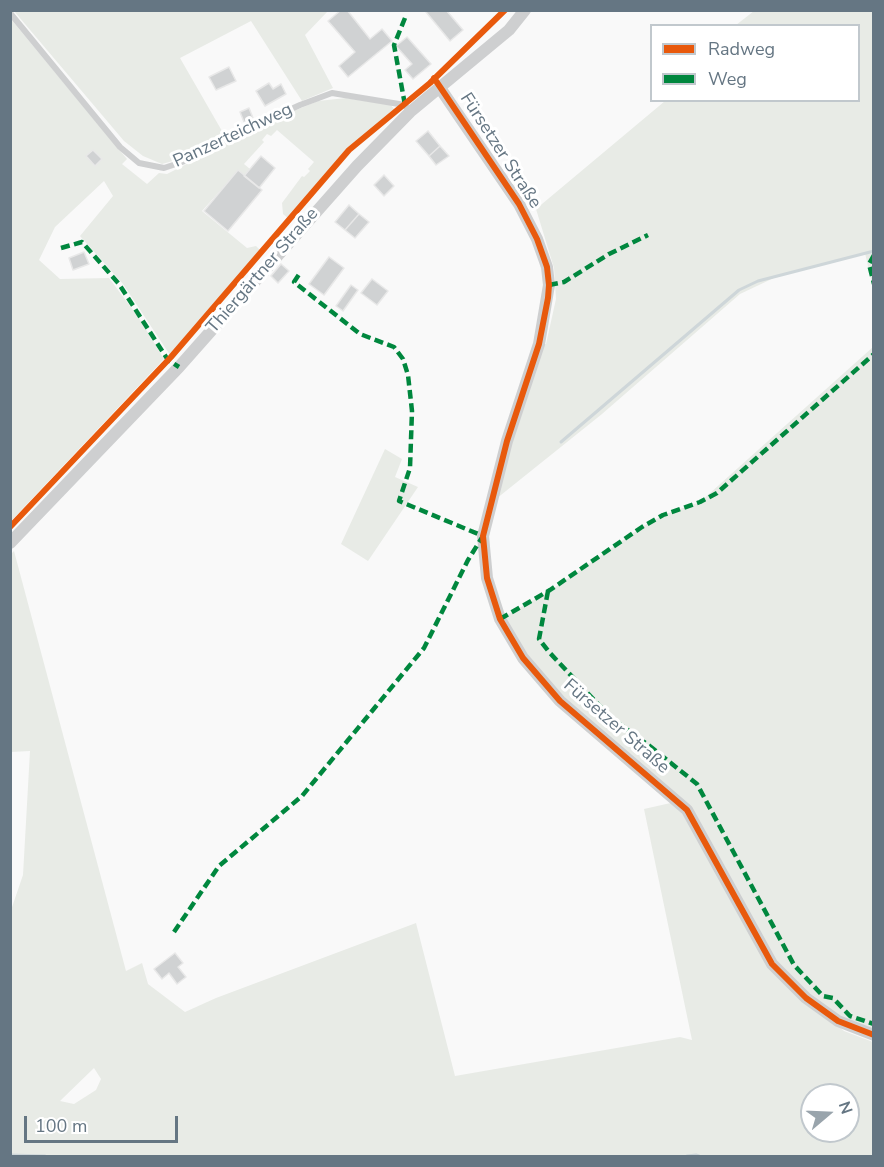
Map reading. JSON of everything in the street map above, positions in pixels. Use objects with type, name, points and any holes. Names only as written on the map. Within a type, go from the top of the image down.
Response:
[{"type":"street","name":"Thiergärtner Straße","points":[[10,543],[179,367],[357,166],[410,112],[509,30],[525,10]]},
{"type":"street","name":"Fürsetzer Straße","points":[[440,88],[519,204],[537,239],[547,267],[549,285],[539,344],[507,441],[483,536],[487,578],[500,618],[523,658],[560,702],[687,810],[772,964],[806,998],[838,1021],[873,1035]]},
{"type":"lane","name":"Panzerteichweg","points":[[10,13],[120,147],[139,163],[164,168],[191,159],[241,132],[332,93],[405,105],[410,112]]},
{"type":"shaded area","points":[[14,11],[328,11],[305,35],[333,88],[302,101],[251,21],[180,58],[226,138],[190,156],[162,164],[143,156],[124,141]]},
{"type":"shaded area","points":[[754,11],[873,11],[873,288],[865,253],[778,276],[740,294],[602,414],[491,503],[539,344],[546,344],[556,299],[554,268],[536,209],[664,102],[860,102],[860,24],[737,24]]},
{"type":"shaded area","points":[[10,18],[127,159],[122,164],[147,184],[159,173],[167,174],[279,117],[318,101],[346,98],[391,105],[394,109],[345,153],[289,219],[283,214],[282,203],[302,176],[304,177],[310,171],[308,169],[314,162],[277,130],[271,136],[267,134],[262,140],[264,142],[244,164],[250,169],[244,176],[238,171],[202,211],[247,248],[256,246],[260,250],[170,355],[123,284],[80,236],[113,196],[104,181],[55,227],[39,260],[60,279],[109,278],[139,318],[164,359],[11,521]]},
{"type":"shaded area","points":[[873,347],[873,1035],[838,1021],[772,964],[687,810],[560,701],[500,619],[551,590],[642,527],[663,515],[700,502]]},
{"type":"shaded area","points":[[385,449],[402,459],[395,477],[418,487],[368,561],[341,544]]},
{"type":"shaded area","points":[[14,551],[126,971],[142,963],[148,984],[185,1012],[216,998],[416,923],[455,1076],[680,1037],[692,1040],[644,809],[675,802],[726,884],[770,966],[844,1031],[873,1042],[873,1156],[10,1156],[10,913],[23,875],[30,751],[11,752],[10,555]],"holes":[[[94,1068],[101,1079],[96,1090],[74,1104],[60,1101]]]},
{"type":"building","points":[[341,10],[347,10],[370,39],[382,29],[392,41],[348,77],[339,66],[355,52],[328,21]]},
{"type":"building","points":[[446,10],[463,30],[450,41],[426,12]]},
{"type":"building","points":[[407,37],[431,64],[413,79],[405,70],[412,64],[396,46]]},
{"type":"building","points":[[229,67],[236,81],[216,90],[209,77]]},
{"type":"building","points":[[269,83],[273,89],[281,84],[286,94],[265,106],[256,91]]},
{"type":"building","points":[[249,108],[253,118],[244,122],[240,112]]},
{"type":"building","points":[[428,131],[440,146],[429,156],[416,141]]},
{"type":"building","points":[[440,146],[449,156],[436,165],[429,156]]},
{"type":"building","points":[[93,150],[102,159],[95,166],[86,156]]},
{"type":"building","points":[[261,156],[275,168],[259,188],[244,176]]},
{"type":"building","points":[[238,170],[262,190],[228,231],[204,211]]},
{"type":"building","points":[[384,175],[394,186],[384,196],[374,185]]},
{"type":"building","points":[[349,205],[359,214],[345,230],[335,222]]},
{"type":"building","points":[[359,214],[369,222],[355,238],[345,230]]},
{"type":"building","points":[[84,252],[89,264],[73,270],[69,258]]},
{"type":"building","points":[[329,257],[344,268],[324,295],[309,284]]},
{"type":"building","points":[[281,264],[289,271],[278,283],[271,276]]},
{"type":"building","points":[[372,279],[388,291],[377,305],[361,293]]},
{"type":"building","points":[[351,285],[358,290],[343,311],[336,306]]},
{"type":"building","points":[[175,953],[183,963],[178,967],[186,977],[177,984],[169,973],[162,979],[154,969]]},
{"type":"waterway","points":[[561,442],[739,290],[758,281],[874,251]]},
{"type":"waterway","points":[[10,1155],[45,1156]]},
{"type":"waterway","points":[[687,1156],[699,1156]]},
{"type":"marked path","points":[[405,18],[394,45],[405,105]]},
{"type":"marked path","points":[[549,285],[564,282],[609,254],[648,235]]},
{"type":"marked path","points":[[61,248],[82,242],[119,284],[168,360],[179,367]]},
{"type":"marked path","points":[[874,255],[869,264],[874,284]]},
{"type":"marked path","points":[[174,932],[219,866],[302,796],[424,648],[468,560],[483,536],[399,501],[410,468],[412,411],[408,375],[403,359],[394,347],[360,334],[294,282],[300,273]]},
{"type":"marked path","points":[[500,619],[550,590],[642,527],[663,515],[700,502],[717,493],[874,354]]},
{"type":"marked path","points":[[548,591],[539,639],[610,717],[697,784],[794,965],[823,996],[833,998],[850,1016],[874,1024]]},
{"type":"cycle path","points":[[10,527],[171,357],[349,150],[430,83],[505,10]]},
{"type":"cycle path","points":[[434,78],[519,204],[537,239],[547,267],[548,298],[539,344],[507,441],[483,536],[487,578],[500,619],[523,658],[560,701],[687,810],[772,964],[806,998],[838,1021],[874,1035]]}]
